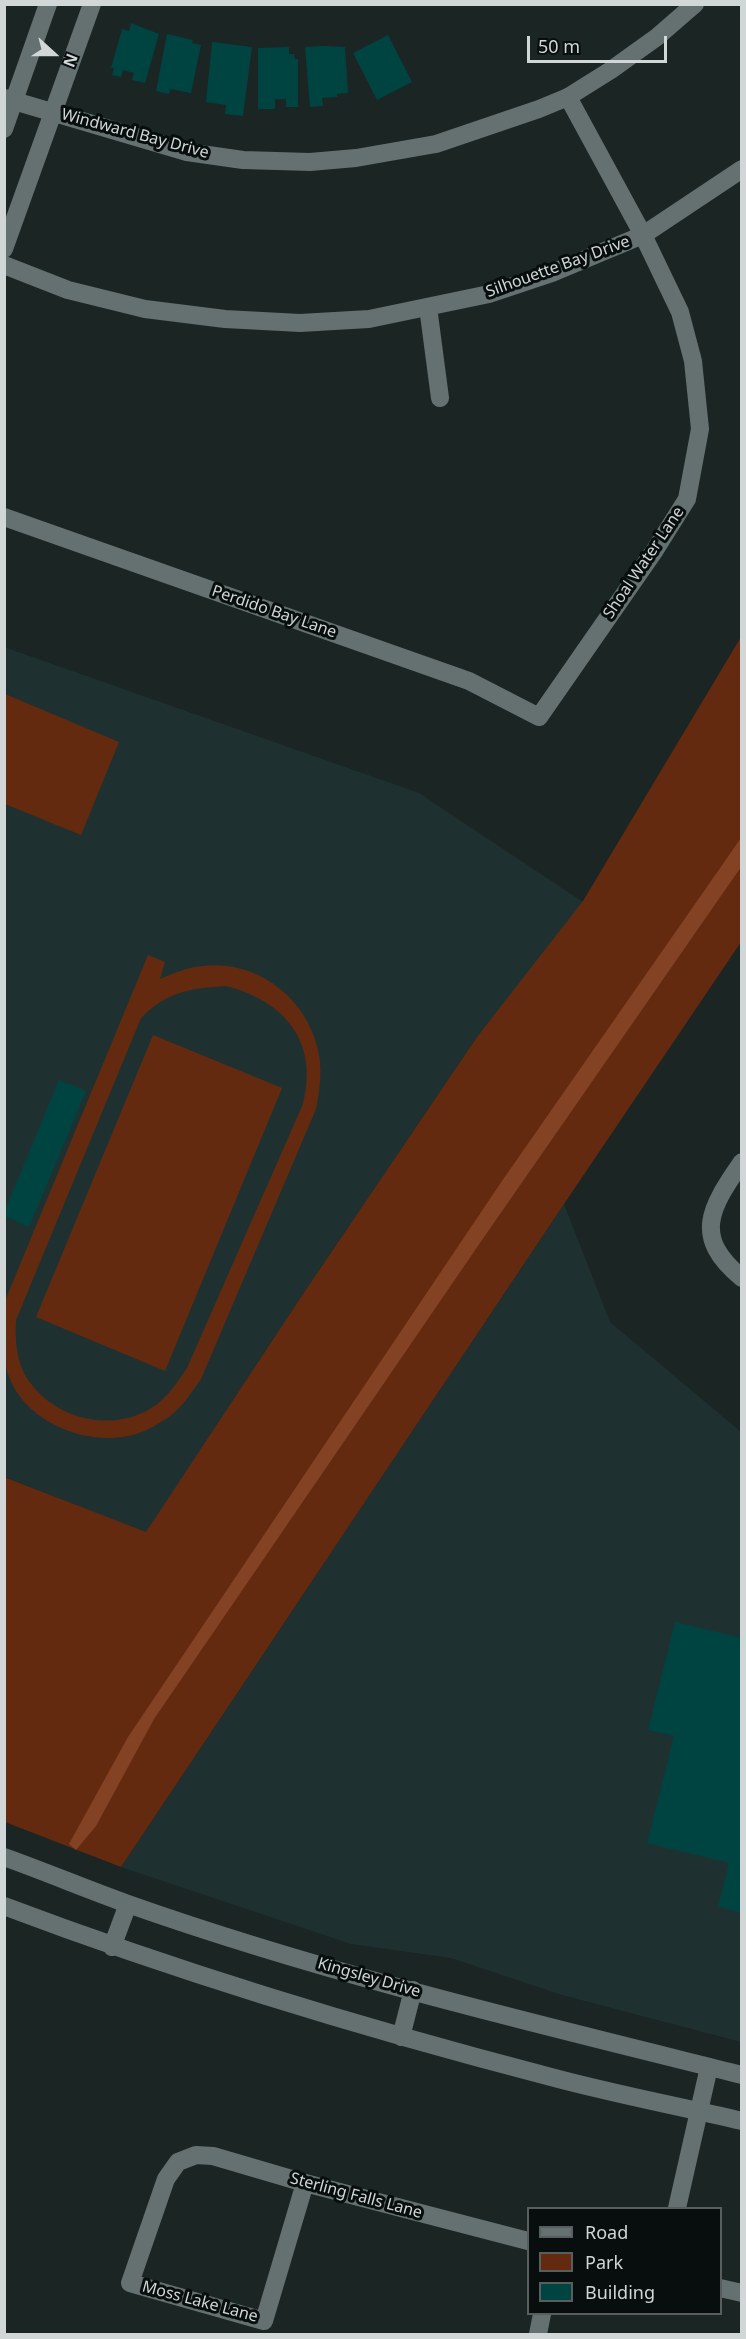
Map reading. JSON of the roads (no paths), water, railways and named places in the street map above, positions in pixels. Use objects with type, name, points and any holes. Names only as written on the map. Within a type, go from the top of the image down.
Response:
[{"type":"street","points":[[4,129],[9,100],[48,4]]},
{"type":"street","points":[[4,249],[92,4]]},
{"type":"street","name":"Windward Bay Drive","points":[[9,100],[187,152],[243,160],[310,162],[365,157],[436,144],[568,97],[657,37],[694,4]]},
{"type":"street","name":"Shoal Water Lane","points":[[539,717],[655,550],[687,499],[700,429],[693,360],[681,312],[643,235],[568,97]]},
{"type":"street","name":"Silhouette Bay Drive","points":[[4,265],[68,290],[145,309],[225,319],[312,322],[369,319],[489,294],[552,273],[643,235],[741,170]]},
{"type":"street","points":[[428,308],[440,398]]},
{"type":"street","name":"Perdido Bay Lane","points":[[4,517],[469,681],[539,717]]},
{"type":"street","points":[[734,1273],[710,1240],[711,1215],[724,1188],[741,1162]]},
{"type":"street","name":"Kingsley Drive","points":[[4,1857],[128,1904],[259,1946],[413,1990],[741,2074]]},
{"type":"street","points":[[112,1947],[128,1904]]},
{"type":"street","points":[[4,1906],[112,1947],[250,1993],[400,2037],[553,2078],[741,2121]]},
{"type":"street","points":[[400,2037],[413,1990]]},
{"type":"street","points":[[677,2207],[710,2067]]},
{"type":"street","name":"Sterling Falls Lane","points":[[184,2159],[196,2155],[213,2156],[305,2183],[527,2241]]},
{"type":"street","name":"Moss Lake Lane","points":[[184,2159],[173,2166],[166,2179],[130,2283],[264,2321],[305,2183]]},
{"type":"street","points":[[722,2288],[741,2293]]},
{"type":"street","points":[[538,2334],[542,2315]]}]
